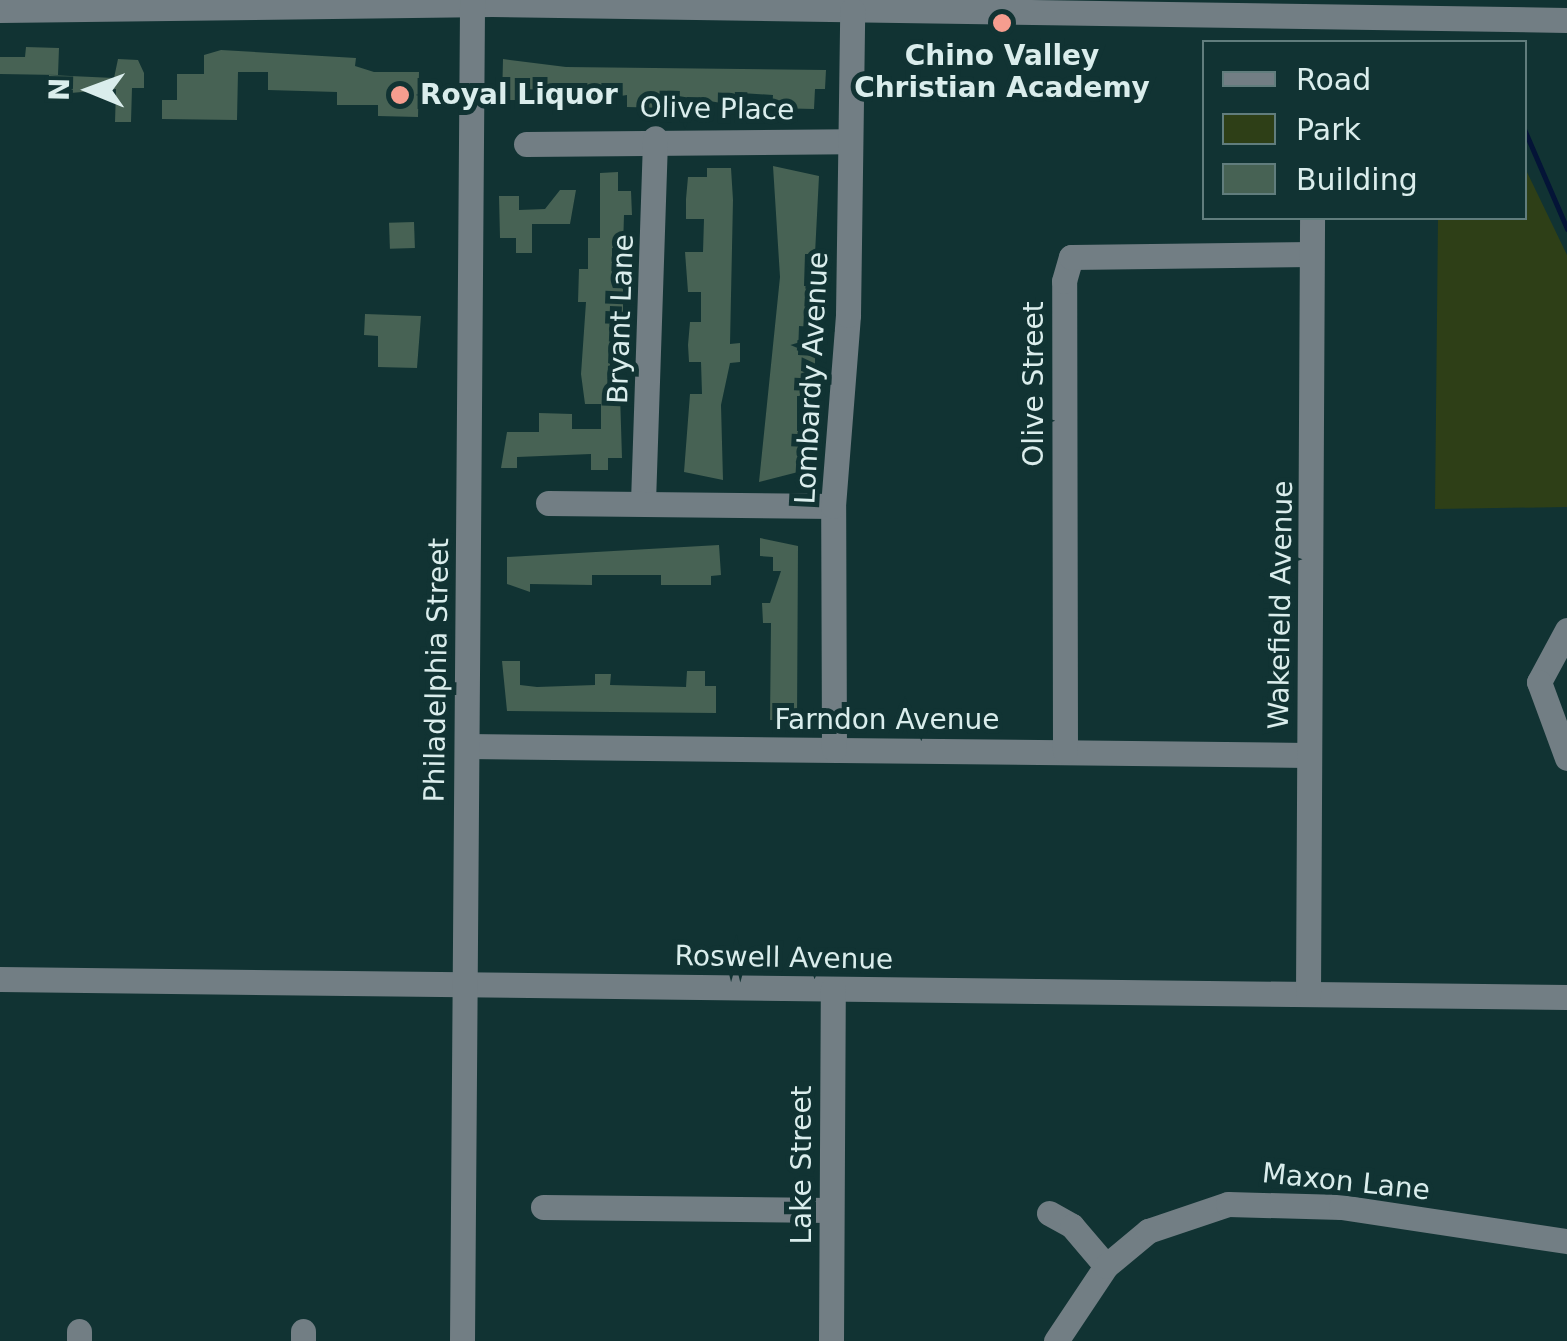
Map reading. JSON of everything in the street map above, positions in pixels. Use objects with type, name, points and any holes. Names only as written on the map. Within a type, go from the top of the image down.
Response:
[{"type":"street","points":[[0,10],[28,5],[400,2],[769,4],[852,10],[1168,5],[1260,7],[1317,15],[1567,20]]},
{"type":"street","name":"Philadelphia Street","points":[[462,1341],[472,2]]},
{"type":"street","name":"Lombardy Avenue","points":[[834,749],[833,506],[848,315],[852,10]]},
{"type":"street","points":[[1316,40],[1317,15]]},
{"type":"street","name":"Olive Place","points":[[526,144],[655,138],[848,141]]},
{"type":"street","name":"Bryant Lane","points":[[643,502],[655,138]]},
{"type":"street","name":"Wakefield Avenue","points":[[1308,994],[1306,755],[1312,220]]},
{"type":"street","name":"Olive Street","points":[[1064,751],[1064,281],[1071,257],[1311,254]]},
{"type":"street","points":[[548,503],[833,506]]},
{"type":"street","points":[[1567,630],[1539,682],[1567,758]]},
{"type":"street","name":"Farndon Avenue","points":[[467,746],[1306,755]]},
{"type":"street","name":"Roswell Avenue","points":[[0,979],[1567,997]]},
{"type":"street","name":"Lake Street","points":[[830,1341],[833,989]]},
{"type":"street","name":"Maxon Lane","points":[[1056,1341],[1106,1266],[1166,1223],[1252,1201],[1567,1240]]},
{"type":"street","points":[[543,1207],[831,1210]]},
{"type":"street","points":[[1049,1213],[1072,1226],[1106,1266]]},
{"type":"green space","points":[[1527,172],[1567,255],[1567,507],[1435,509],[1438,220],[1527,220]]},
{"type":"building","points":[[26,47],[59,48],[58,75],[0,74],[0,57],[25,57]]},
{"type":"building","points":[[221,50],[356,58],[355,66],[374,72],[419,72],[418,117],[378,116],[378,105],[337,105],[337,92],[268,90],[268,72],[238,72],[237,120],[162,119],[162,100],[177,100],[177,74],[204,74],[204,55]]},
{"type":"building","points":[[118,59],[138,60],[144,73],[144,88],[132,88],[131,122],[115,122],[116,89],[48,95],[49,75],[114,78]]},
{"type":"building","points":[[503,59],[566,67],[826,70],[825,89],[815,89],[814,109],[772,108],[773,95],[741,93],[740,106],[666,94],[666,108],[627,107],[627,95],[576,103],[551,100],[552,90],[519,89],[519,100],[502,100]]},
{"type":"building","points":[[773,166],[819,176],[815,254],[805,254],[804,286],[817,286],[814,327],[799,326],[798,355],[815,356],[814,396],[797,396],[797,431],[806,431],[802,471],[759,482],[780,277]]},
{"type":"building","points":[[707,168],[731,168],[733,200],[730,344],[740,343],[740,362],[730,363],[721,405],[723,480],[684,472],[690,394],[702,394],[701,362],[689,362],[688,345],[690,322],[701,322],[701,292],[688,292],[685,252],[703,252],[704,219],[686,219],[686,199],[688,177],[707,177]]},
{"type":"building","points":[[618,172],[618,191],[631,191],[632,215],[624,215],[623,248],[612,248],[612,284],[623,284],[622,359],[610,359],[610,393],[620,393],[622,458],[608,458],[608,470],[591,470],[591,454],[517,457],[517,468],[501,468],[507,432],[539,432],[539,413],[572,414],[572,429],[601,429],[601,404],[585,404],[581,374],[586,302],[578,302],[579,269],[588,269],[588,238],[600,238],[600,173]]},
{"type":"building","points":[[560,190],[576,190],[570,224],[532,224],[532,253],[516,253],[516,238],[500,238],[499,196],[519,196],[519,210],[545,209]]},
{"type":"building","points":[[414,222],[415,248],[390,249],[389,223]]},
{"type":"building","points":[[365,314],[421,316],[417,368],[378,367],[378,336],[364,335]]},
{"type":"building","points":[[760,538],[798,546],[797,720],[770,720],[771,623],[763,623],[762,603],[770,603],[781,571],[773,571],[773,557],[760,556]]},
{"type":"building","points":[[719,545],[721,575],[711,576],[711,585],[661,585],[661,575],[592,575],[592,585],[530,584],[530,592],[507,584],[507,557]]},
{"type":"building","points":[[502,661],[520,661],[520,685],[537,687],[595,685],[595,674],[611,674],[610,685],[686,687],[687,671],[705,671],[705,686],[716,686],[716,713],[507,711]]},
{"type":"waterway","points":[[1527,136],[1567,229]]},
{"type":"place","name":"Chino Valley Christian Academy","points":[[1002,23]]},
{"type":"place","name":"Royal Liquor","points":[[400,95]]}]
